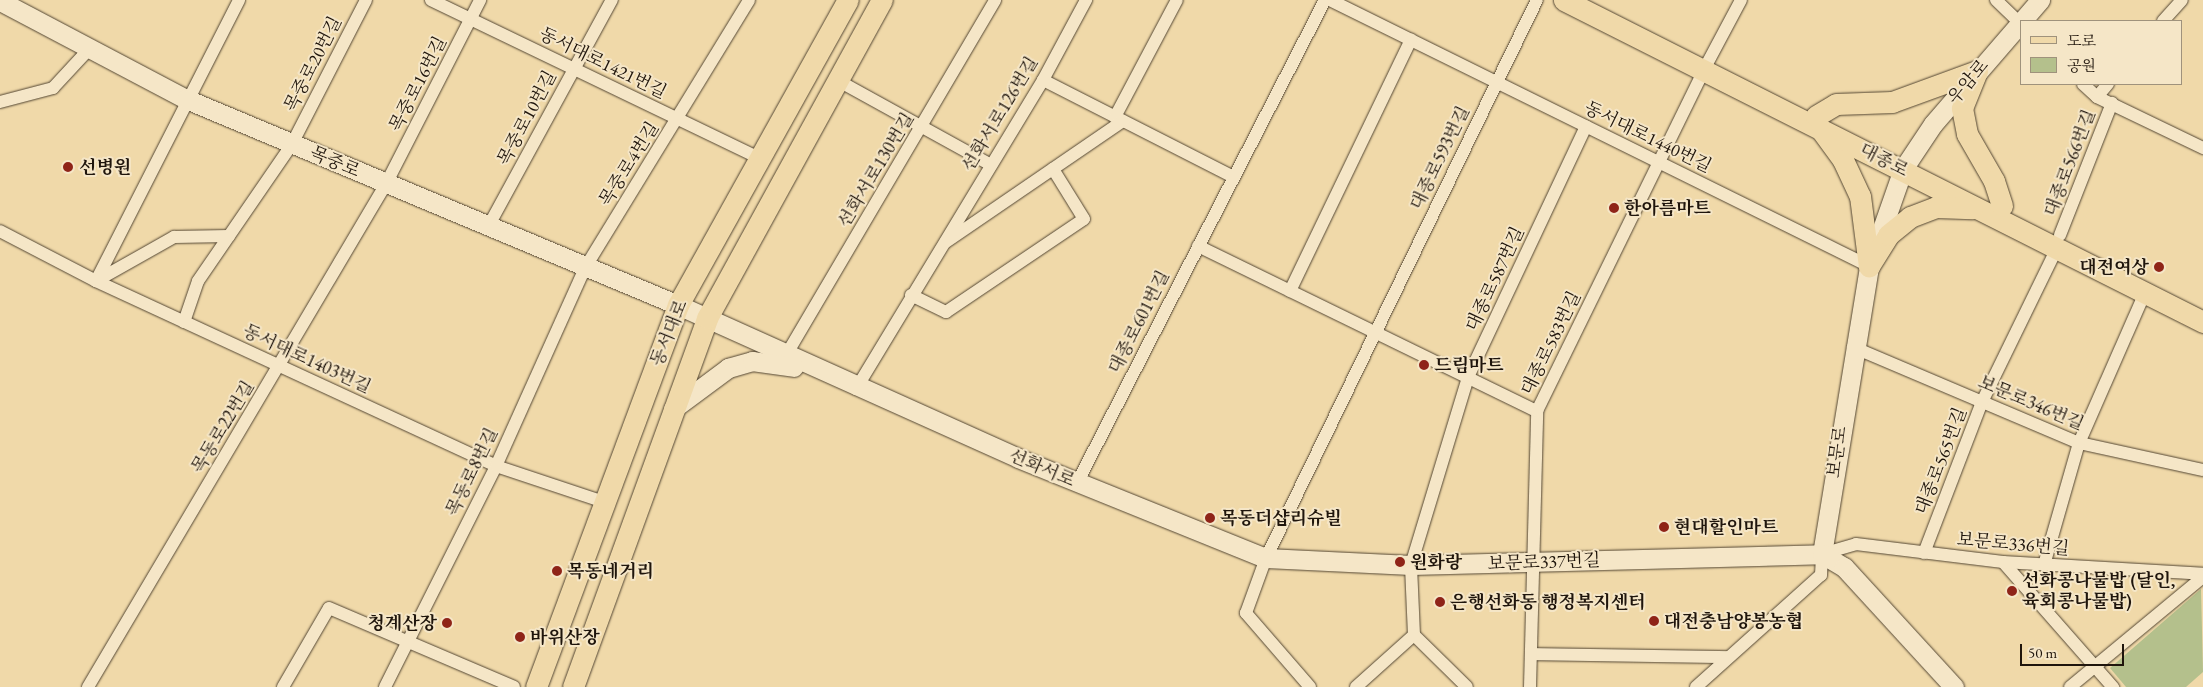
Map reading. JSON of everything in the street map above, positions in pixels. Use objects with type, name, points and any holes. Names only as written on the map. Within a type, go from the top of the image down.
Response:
[{"type":"main road","name":"동서대로","points":[[536,687],[606,503],[678,305],[848,0]]},
{"type":"main road","name":"동서대로","points":[[573,687],[707,318],[882,0]]},
{"type":"main road","name":"대종로","points":[[1564,0],[1706,66],[1906,164],[2002,206],[2145,293],[2203,322]]},
{"type":"main road","name":"대종로","points":[[1585,0],[1706,66]]},
{"type":"main road","points":[[1869,266],[1860,196],[1843,160],[1817,121],[1836,104],[1892,102],[1977,71]]},
{"type":"main road","points":[[1977,71],[1962,108],[1967,134],[1994,181],[2002,206]]},
{"type":"main road","name":"대종로","points":[[1906,164],[1980,208],[2203,307]]},
{"type":"main road","points":[[1869,266],[1888,235],[1910,217],[1936,206],[1980,208]]},
{"type":"street","points":[[96,280],[186,99],[239,0]]},
{"type":"street","name":"목중로20번길","points":[[184,322],[198,281],[292,144],[366,0]]},
{"type":"street","name":"동서대로1421번길","points":[[431,0],[760,158]]},
{"type":"street","name":"목중로16번길","points":[[386,184],[480,0]]},
{"type":"street","name":"목중로10번길","points":[[488,227],[612,0]]},
{"type":"street","name":"목중로4번길","points":[[585,268],[678,119],[749,0]]},
{"type":"street","name":"선화서로130번길","points":[[785,357],[923,126],[995,0]]},
{"type":"street","name":"선화서로126번길","points":[[856,389],[911,295],[1043,80],[1086,0]]},
{"type":"street","points":[[1119,119],[1177,0]]},
{"type":"street","name":"대종로601번길","points":[[1077,483],[1325,0]]},
{"type":"street","name":"동서대로1440번길","points":[[1330,0],[1869,266]]},
{"type":"street","name":"대종로593번길","points":[[1266,558],[1374,332],[1537,0]]},
{"type":"street","name":"대종로583번길","points":[[1530,687],[1537,562],[1537,411],[1658,162],[1741,0]]},
{"type":"street","points":[[1996,0],[2020,23]]},
{"type":"street","name":"우암로","points":[[2024,20],[2040,0]]},
{"type":"street","points":[[2165,20],[2182,0]]},
{"type":"street","name":"목중로","points":[[0,1],[186,99],[585,268],[678,305]]},
{"type":"street","name":"우암로","points":[[1906,164],[1977,71],[2020,25]]},
{"type":"street","points":[[1290,291],[1411,40]]},
{"type":"street","points":[[0,102],[53,88],[90,48]]},
{"type":"street","points":[[837,80],[991,165]]},
{"type":"street","points":[[1043,80],[1234,177]]},
{"type":"street","points":[[2084,85],[2097,97],[2203,148]]},
{"type":"street","name":"대종로566번길","points":[[2097,97],[2107,85]]},
{"type":"street","name":"대종로566번길","points":[[2059,242],[2112,103]]},
{"type":"street","name":"선화서로126번길","points":[[942,244],[1053,169],[1119,119]]},
{"type":"street","name":"대종로587번길","points":[[1414,635],[1411,565],[1468,377],[1586,126]]},
{"type":"street","name":"보문로","points":[[1822,554],[1852,347],[1869,266],[1906,164]]},
{"type":"street","points":[[911,295],[946,312],[1084,219],[1053,169]]},
{"type":"street","name":"목동로22번길","points":[[88,687],[386,184]]},
{"type":"street","name":"동서대로1403번길","points":[[1,233],[184,322],[496,466],[606,503]]},
{"type":"street","points":[[96,280],[174,237],[229,236]]},
{"type":"street","name":"대종로565번길","points":[[1924,553],[1982,402],[2059,242]]},
{"type":"street","points":[[1198,246],[1537,411]]},
{"type":"street","name":"목동로8번길","points":[[385,687],[496,466],[585,268]]},
{"type":"street","points":[[2044,565],[2079,444],[2145,293]]},
{"type":"street","name":"선화서로","points":[[678,305],[856,389],[1077,483],[1266,558]]},
{"type":"street","name":"보문로346번길","points":[[1852,347],[2079,444],[2203,470]]},
{"type":"street","points":[[673,409],[723,370],[752,361],[822,373]]},
{"type":"street","name":"보문로336번길","points":[[1822,554],[1856,544],[2003,562],[2203,575]]},
{"type":"street","points":[[1696,687],[1821,575],[1822,554],[1844,567],[1954,687]]},
{"type":"street","name":"보문로337번길","points":[[1266,558],[1411,565],[1822,554]]},
{"type":"street","points":[[1266,558],[1246,613],[1310,687]]},
{"type":"street","points":[[2003,562],[2113,687]]},
{"type":"street","points":[[2070,687],[2203,575]]},
{"type":"street","points":[[284,687],[329,608],[514,687]]},
{"type":"street","points":[[1356,687],[1414,635],[1467,687]]},
{"type":"street","points":[[1533,654],[1728,657]]},
{"type":"green space","points":[[2201,589],[2203,672],[2186,687],[2126,687],[2110,668]]},
{"type":"place","name":"선병원","points":[[68,167]]},
{"type":"place","name":"한아름마트","points":[[1614,208]]},
{"type":"place","name":"대전여상","points":[[2159,267]]},
{"type":"place","name":"드림마트","points":[[1424,365]]},
{"type":"place","name":"목동더샵리슈빌","points":[[1210,518]]},
{"type":"place","name":"현대할인마트","points":[[1664,527]]},
{"type":"place","name":"원화랑","points":[[1400,562]]},
{"type":"place","name":"목동네거리","points":[[557,571]]},
{"type":"place","name":"선화콩나물밥 (달인, 육회콩나물밥)","points":[[2012,591]]},
{"type":"place","name":"은행선화동 행정복지센터","points":[[1440,602]]},
{"type":"place","name":"대전충남양봉농협","points":[[1654,621]]},
{"type":"place","name":"청계산장","points":[[447,623]]},
{"type":"place","name":"바위산장","points":[[520,637]]}]
